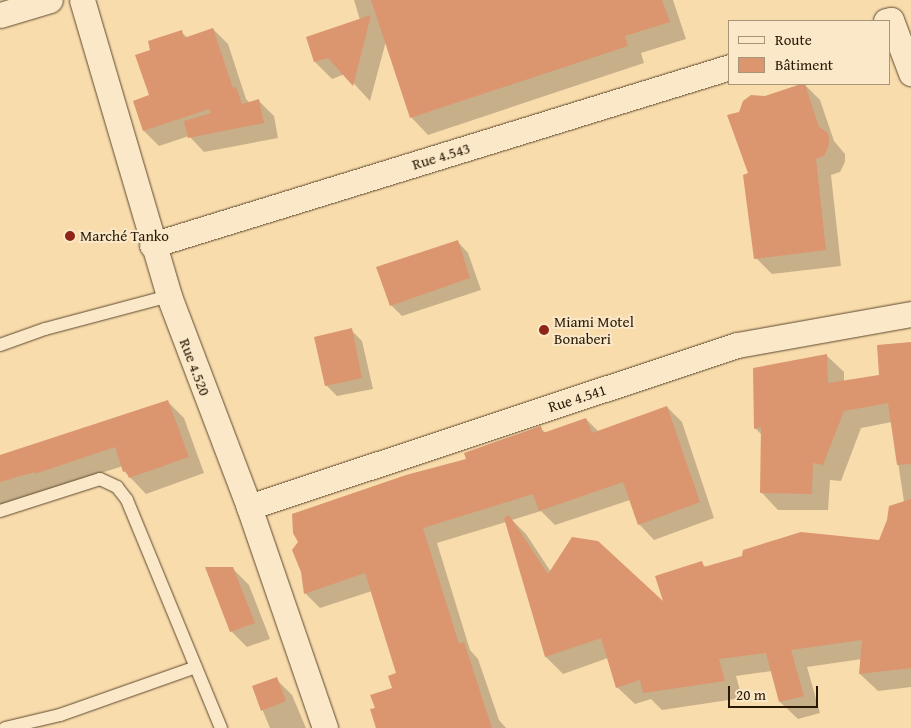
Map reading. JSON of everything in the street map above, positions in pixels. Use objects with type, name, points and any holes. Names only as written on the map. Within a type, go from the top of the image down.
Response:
[{"type":"street","points":[[0,15],[50,0]]},
{"type":"street","name":"Rue 4.520","points":[[82,0],[168,296],[249,507],[325,728]]},
{"type":"street","points":[[896,18],[911,73]]},
{"type":"street","name":"Rue 4.543","points":[[152,245],[728,68]]},
{"type":"street","name":"Rue 4.541","points":[[249,507],[738,345],[911,314]]},
{"type":"lane","points":[[0,345],[44,329],[168,296]]},
{"type":"lane","points":[[0,511],[100,479],[117,487],[127,500],[221,728]]},
{"type":"lane","points":[[6,728],[60,715],[196,667]]},
{"type":"building","points":[[371,0],[662,0],[670,22],[625,36],[628,46],[410,118]]},
{"type":"building","points":[[371,15],[353,86],[328,58],[314,62],[306,37]]},
{"type":"building","points":[[213,28],[233,88],[236,87],[242,104],[259,99],[264,123],[188,138],[184,121],[211,113],[209,109],[143,131],[133,101],[149,95],[135,55],[150,50],[148,41],[182,30],[184,38]]},
{"type":"building","points":[[798,85],[805,85],[819,127],[827,132],[829,137],[829,145],[824,156],[816,159],[826,250],[754,259],[743,175],[748,173],[727,115],[739,112],[743,101],[751,95],[765,96]]},
{"type":"building","points":[[458,240],[470,278],[390,306],[376,267]]},
{"type":"building","points":[[352,328],[362,378],[325,386],[314,337]]},
{"type":"building","points":[[911,342],[911,464],[897,465],[888,403],[844,411],[823,465],[813,463],[812,494],[760,493],[761,427],[754,429],[753,368],[827,354],[828,383],[879,375],[877,345]]},
{"type":"building","points":[[168,400],[189,457],[129,478],[126,471],[123,472],[115,447],[35,474],[35,472],[0,482],[0,455]]},
{"type":"building","points":[[667,406],[700,502],[638,525],[623,482],[539,511],[533,494],[423,528],[459,644],[464,642],[492,728],[376,728],[370,709],[375,708],[370,695],[392,688],[388,676],[396,673],[365,573],[304,594],[301,572],[292,550],[298,542],[293,533],[292,514],[406,475],[466,459],[464,453],[541,426],[543,433],[586,418],[592,433]]},
{"type":"building","points":[[911,499],[911,668],[859,674],[862,640],[791,650],[804,696],[779,702],[766,653],[719,659],[725,681],[643,693],[640,680],[616,688],[601,638],[545,657],[504,518],[509,515],[548,574],[572,537],[598,541],[663,601],[655,576],[702,561],[704,567],[742,556],[743,550],[801,532],[879,540],[887,520],[889,506]]},
{"type":"building","points":[[205,567],[233,567],[255,623],[230,632]]},
{"type":"building","points":[[277,677],[286,701],[261,711],[252,686]]},
{"type":"place","name":"Marché Tanko","points":[[70,236]]},
{"type":"place","name":"Miami Motel Bonaberi","points":[[544,330]]}]
